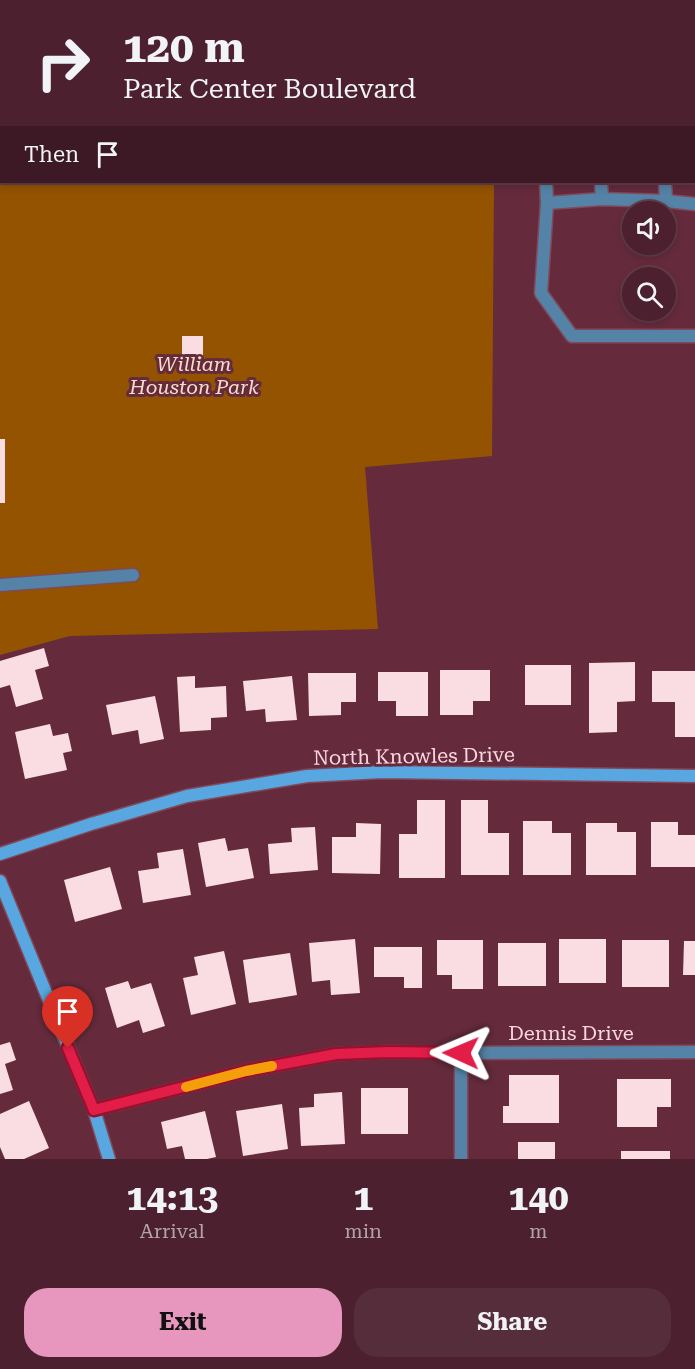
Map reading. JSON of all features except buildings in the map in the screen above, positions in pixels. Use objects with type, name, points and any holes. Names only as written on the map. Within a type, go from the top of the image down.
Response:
[{"type":"street","points":[[546,183],[547,204],[541,293],[572,336],[695,336]]},
{"type":"street","points":[[601,183],[602,199]]},
{"type":"street","points":[[547,204],[602,199],[666,201],[665,183]]},
{"type":"street","points":[[676,202],[695,204]]},
{"type":"street","points":[[0,585],[133,575]]},
{"type":"street","name":"North Knowles Drive","points":[[0,854],[187,796],[307,776],[382,772],[695,776]]},
{"type":"street","points":[[0,881],[94,1110],[109,1159]]},
{"type":"street","name":"Dennis Drive","points":[[94,1110],[246,1071],[336,1054],[695,1052]]},
{"type":"street","points":[[461,1053],[461,1159]]},
{"type":"green space","name":"William Houston Park","points":[[0,183],[494,183],[492,456],[365,467],[378,629],[70,636],[0,655]]},
{"type":"slow traffic","points":[[186,1087],[272,1066]]},
{"type":"route","points":[[68,1048],[94,1110],[246,1071],[336,1054],[461,1053]]}]
